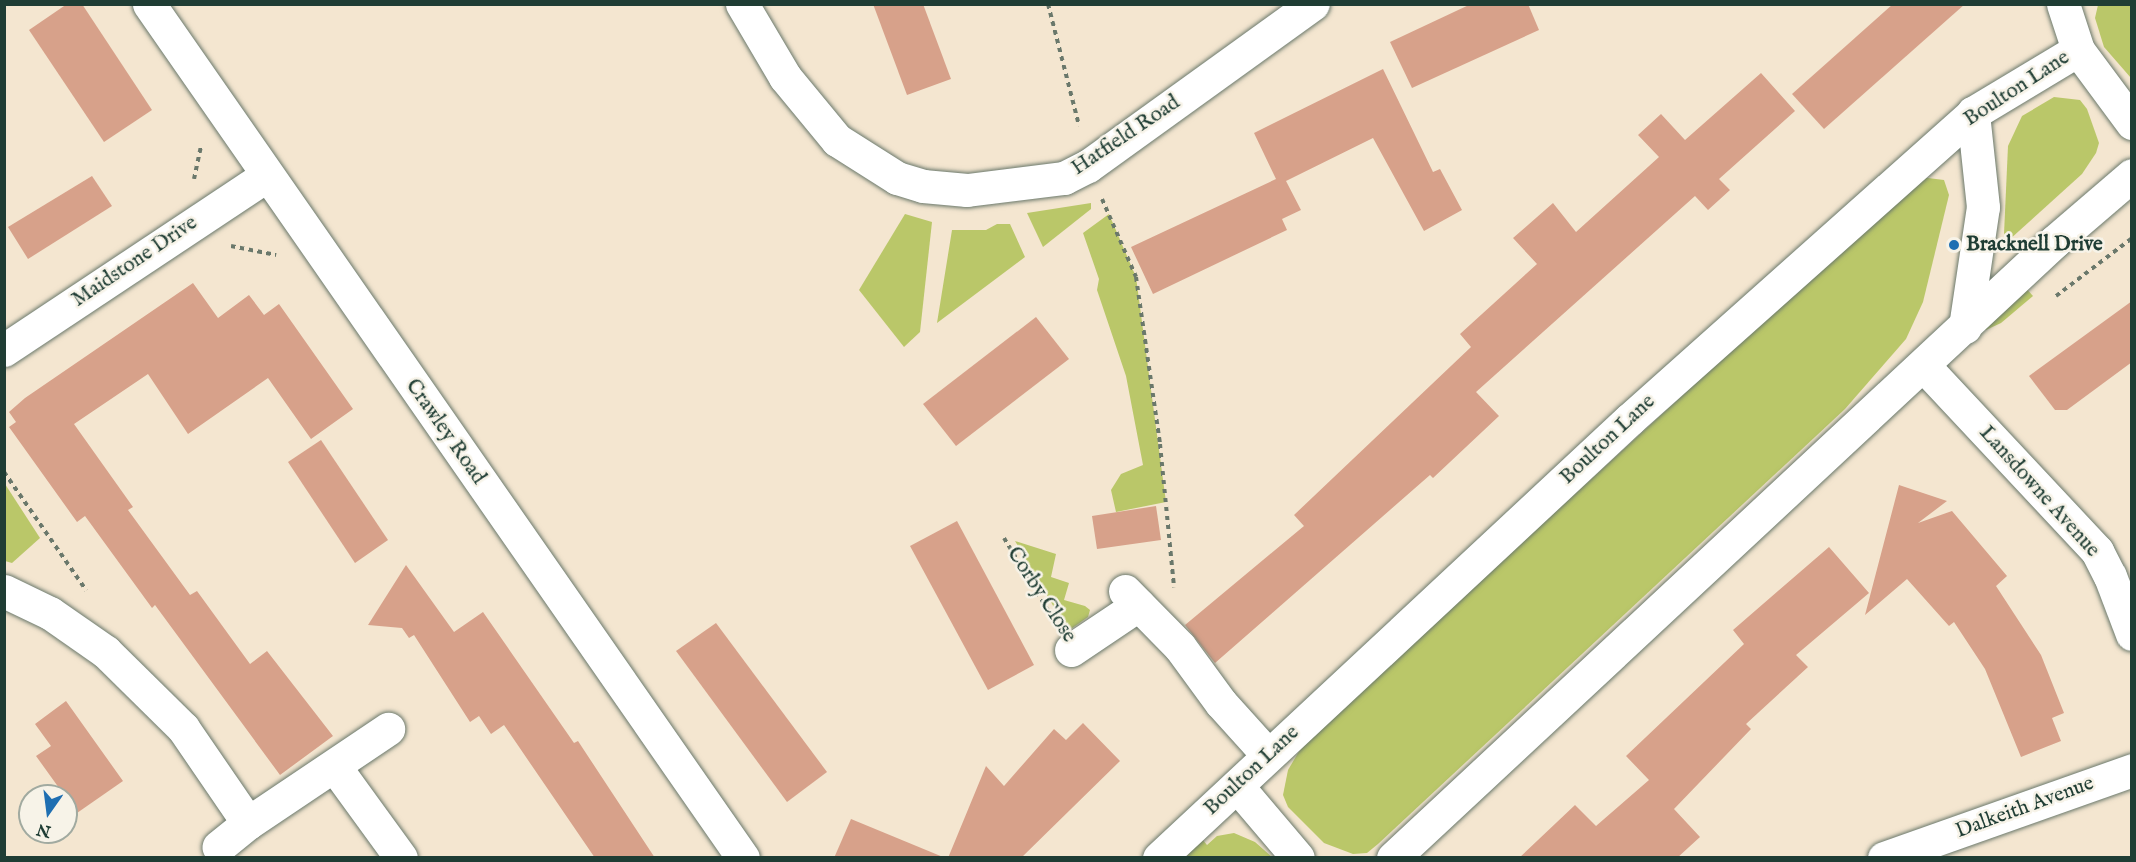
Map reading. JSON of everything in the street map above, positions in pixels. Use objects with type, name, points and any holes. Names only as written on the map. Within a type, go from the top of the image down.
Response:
[{"type":"street","name":"Crawley Road","points":[[148,4],[327,265],[743,858]]},
{"type":"street","name":"Hatfield Road","points":[[742,4],[785,77],[837,140],[897,178],[923,186],[967,190],[1064,178],[1088,166],[1313,4]]},
{"type":"street","points":[[2063,4],[2078,50],[2132,123]]},
{"type":"street","name":"Boulton Lane","points":[[1160,858],[1630,419],[1973,113],[2078,50]]},
{"type":"street","points":[[1965,327],[1983,207],[1973,113]]},
{"type":"street","points":[[1394,858],[1923,365],[2132,175]]},
{"type":"street","name":"Maidstone Drive","points":[[4,350],[266,176]]},
{"type":"street","name":"Lansdowne Avenue","points":[[1923,365],[2097,552],[2110,576],[2132,634]]},
{"type":"street","points":[[4,591],[76,630],[143,684],[183,728],[248,823]]},
{"type":"street","name":"Corby Close","points":[[1071,650],[1131,598],[1180,647],[1221,703],[1268,755]]},
{"type":"street","points":[[218,847],[248,823],[335,767],[388,729]]},
{"type":"street","points":[[335,767],[401,858]]},
{"type":"street","name":"Dalkeith Avenue","points":[[1884,858],[2132,770]]},
{"type":"street","points":[[1237,786],[1299,858]]},
{"type":"path","points":[[1048,4],[1088,166],[1136,277],[1160,444],[1180,647]]},
{"type":"path","points":[[211,94],[180,232],[327,265]]},
{"type":"path","points":[[4,472],[88,593]]},
{"type":"path","name":"Corby Close","points":[[1004,538],[1071,650]]},
{"type":"green space","points":[[2098,5],[2131,5],[2131,78],[2104,47],[2095,18]]},
{"type":"green space","points":[[2054,97],[2080,100],[2087,109],[2099,143],[2096,153],[2082,174],[2009,240],[2004,234],[2008,146],[2022,116]]},
{"type":"green space","points":[[1920,177],[1944,180],[1949,195],[1923,302],[1906,339],[1845,409],[1378,844],[1367,853],[1353,854],[1324,843],[1288,807],[1283,795],[1288,770],[1304,743]]},
{"type":"green space","points":[[1091,203],[1091,209],[1043,247],[1027,213]]},
{"type":"green space","points":[[905,214],[932,222],[920,332],[904,347],[859,290]]},
{"type":"green space","points":[[1109,214],[1136,277],[1166,502],[1116,512],[1111,490],[1121,474],[1143,465],[1126,376],[1097,290],[1099,279],[1083,233]]},
{"type":"green space","points":[[997,224],[1010,224],[1025,257],[937,323],[952,230],[986,230]]},
{"type":"green space","points":[[2024,286],[2033,296],[2001,323],[1986,330],[1979,327]]},
{"type":"green space","points":[[5,484],[40,538],[12,563],[5,561]]},
{"type":"green space","points":[[1015,541],[1056,554],[1051,577],[1069,583],[1064,600],[1085,606],[1090,610],[1088,617],[1068,631]]},
{"type":"green space","points":[[1234,833],[1255,842],[1272,857],[1182,858],[1202,839],[1207,845],[1217,836]]},
{"type":"building","points":[[67,4],[82,4],[152,110],[104,142],[29,30]]},
{"type":"building","points":[[873,4],[923,4],[951,79],[907,95]]},
{"type":"building","points":[[1471,4],[1528,4],[1539,30],[1412,88],[1390,42]]},
{"type":"building","points":[[1893,4],[1965,4],[1824,129],[1792,94]]},
{"type":"building","points":[[1383,69],[1433,172],[1440,169],[1462,210],[1424,231],[1373,138],[1286,181],[1301,210],[1282,219],[1287,230],[1153,294],[1131,247],[1276,179],[1254,133]]},
{"type":"building","points":[[1761,73],[1795,111],[1719,179],[1730,190],[1708,210],[1695,196],[1476,392],[1499,416],[1433,478],[1430,475],[1215,663],[1185,625],[1304,526],[1294,515],[1471,347],[1460,334],[1537,264],[1513,238],[1553,203],[1576,232],[1659,157],[1638,135],[1661,114],[1685,140]]},
{"type":"building","points":[[92,176],[112,206],[28,259],[8,227]]},
{"type":"building","points":[[193,283],[218,318],[249,295],[264,315],[279,304],[353,409],[311,439],[268,378],[188,434],[148,374],[74,424],[133,507],[128,510],[190,595],[197,591],[250,664],[267,651],[333,736],[280,775],[155,605],[152,608],[85,516],[77,522],[9,427],[16,422],[9,412],[25,398]]},
{"type":"building","points":[[2132,301],[2132,362],[2067,410],[2055,410],[2029,376]]},
{"type":"building","points":[[1036,317],[1069,359],[956,446],[923,404]]},
{"type":"building","points":[[321,440],[388,540],[355,563],[288,462]]},
{"type":"building","points":[[1899,485],[1947,501],[1918,523],[1952,511],[2007,576],[1996,586],[2041,655],[2064,713],[2052,718],[2061,741],[2021,757],[1985,669],[1954,622],[1949,626],[1907,579],[1865,615]]},
{"type":"building","points":[[1156,506],[1161,540],[1097,549],[1092,516]]},
{"type":"building","points":[[957,521],[1034,665],[988,690],[910,546]]},
{"type":"building","points":[[1829,547],[1869,593],[1796,655],[1808,667],[1746,724],[1751,729],[1674,809],[1700,837],[1677,858],[1519,858],[1575,805],[1596,826],[1649,780],[1626,756],[1744,644],[1733,630]]},
{"type":"building","points":[[406,565],[454,632],[483,612],[574,743],[578,741],[655,858],[595,858],[504,725],[491,734],[479,716],[470,722],[414,635],[409,638],[402,628],[368,625]]},
{"type":"building","points":[[716,623],[827,772],[787,802],[676,651]]},
{"type":"building","points":[[66,701],[123,781],[78,812],[78,784],[56,784],[36,756],[51,746],[35,724]]},
{"type":"building","points":[[1083,723],[1120,761],[1021,858],[948,858],[986,766],[1004,786],[1054,729],[1066,740]]},
{"type":"building","points":[[851,819],[943,857],[943,858],[834,858]]},
{"type":"place","name":"Bracknell Drive","points":[[1954,245]]}]
